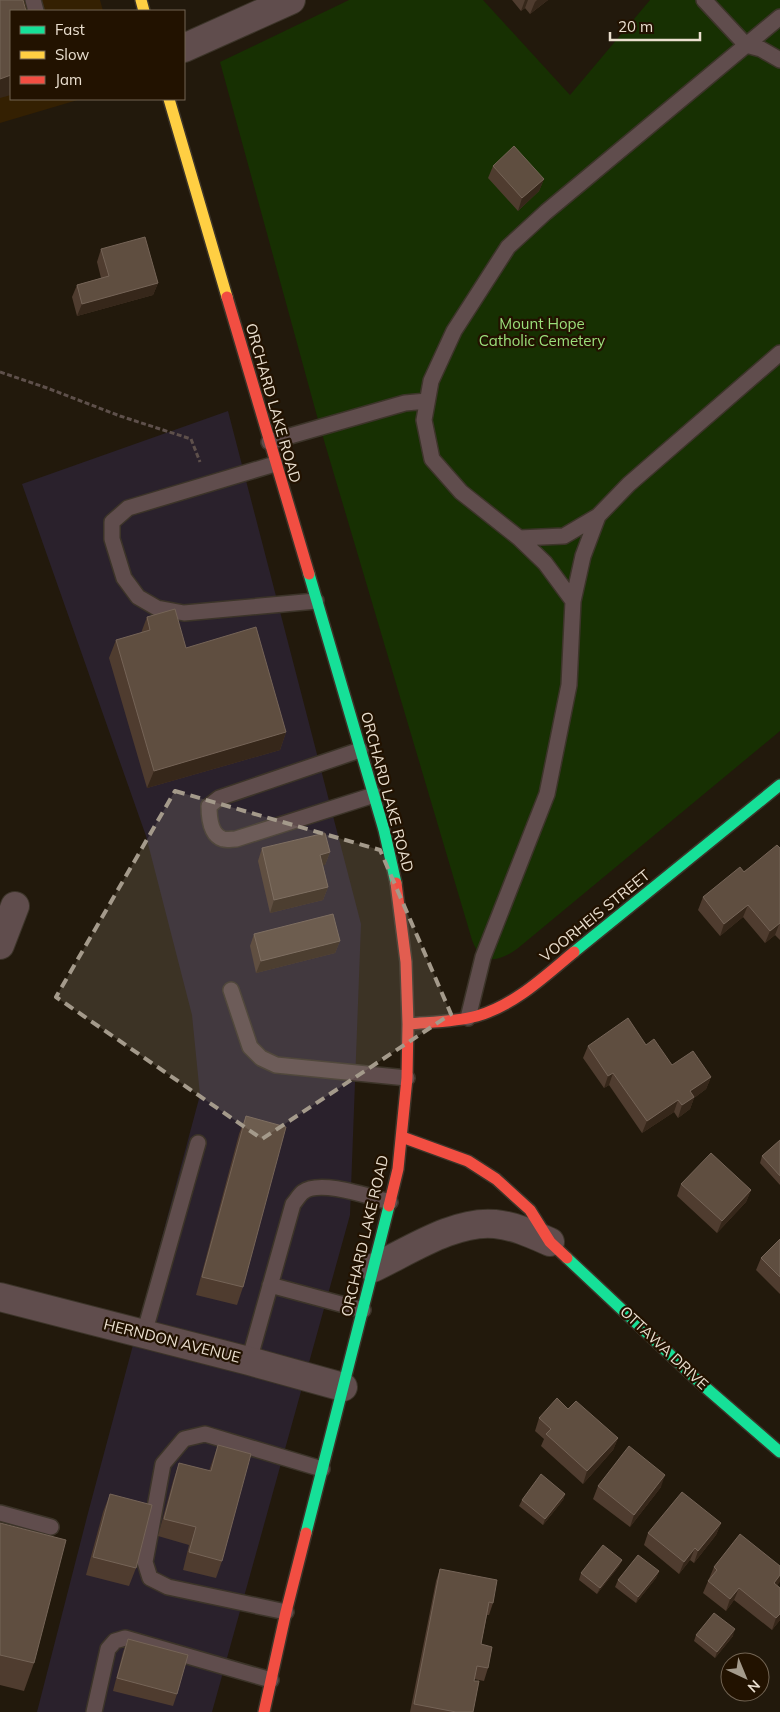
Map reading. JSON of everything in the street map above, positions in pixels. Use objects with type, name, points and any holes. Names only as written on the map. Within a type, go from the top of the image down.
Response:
[{"type":"main road","name":"ORCHARD LAKE ROAD","points":[[169,100],[384,830],[398,893],[406,962],[408,1078],[398,1169],[286,1612],[264,1712]]},
{"type":"main road","name":"VOORHEIS STREET","points":[[408,1024],[468,1018],[490,1011],[512,1000],[532,987],[780,785]]},
{"type":"main road","name":"OTTAWA DRIVE","points":[[402,1137],[468,1161],[486,1171],[530,1210],[550,1242],[697,1380],[780,1452]]},
{"type":"street","points":[[185,48],[291,0]]},
{"type":"street","points":[[0,945],[14,906]]},
{"type":"street","name":"OTTAWA DRIVE","points":[[374,1268],[464,1226],[479,1224],[509,1226],[550,1242]]},
{"type":"street","name":"HERNDON AVENUE","points":[[0,1297],[249,1361],[343,1388]]},
{"type":"lane","points":[[704,0],[746,45],[762,49],[780,60]]},
{"type":"lane","points":[[573,601],[545,563],[519,538],[461,492],[432,459],[424,420],[430,380],[454,330],[508,247],[546,212],[780,17]]},
{"type":"lane","points":[[519,538],[564,536],[598,516],[629,484],[780,353]]},
{"type":"lane","points":[[269,442],[405,403],[427,401]]},
{"type":"lane","points":[[276,464],[128,508],[112,522],[112,539],[124,578],[138,597],[157,608],[184,613],[316,601]]},
{"type":"lane","points":[[468,1018],[483,957],[548,794],[569,685],[573,601],[583,556],[598,516]]},
{"type":"lane","points":[[360,750],[218,798],[210,806],[209,818],[215,833],[223,839],[236,839],[374,795]]},
{"type":"lane","points":[[232,990],[250,1047],[261,1058],[276,1065],[408,1078]]},
{"type":"lane","points":[[144,1334],[198,1143]]},
{"type":"lane","points":[[249,1361],[293,1204],[303,1192],[317,1187],[336,1189],[390,1202]]},
{"type":"lane","points":[[270,1285],[363,1310]]},
{"type":"lane","points":[[286,1612],[168,1587],[150,1578],[145,1562],[164,1464],[184,1439],[205,1434],[322,1469]]},
{"type":"lane","points":[[0,1513],[51,1527]]},
{"type":"lane","points":[[94,1712],[108,1649],[115,1641],[125,1638],[271,1680]]},
{"type":"path","points":[[0,372],[120,416],[191,439],[208,484]]},
{"type":"highlighted area","points":[[175,791],[380,850],[451,1014],[262,1139],[56,997]]},
{"type":"shaded area","points":[[0,0],[100,0],[103,10],[10,10],[10,100],[78,100],[0,123]]},
{"type":"shaded area","points":[[228,411],[361,924],[350,1215],[212,1712],[37,1712],[88,1513],[200,1095],[192,1015],[146,836],[22,484]]},
{"type":"green space","name":"Mount Hope Catholic Cemetery","points":[[349,0],[483,0],[570,95],[650,0],[780,0],[780,731],[517,949],[497,959],[485,958],[480,954],[472,940],[320,427],[220,62]]},
{"type":"building","points":[[0,0],[23,0],[26,10],[10,10],[10,75],[0,79]]},
{"type":"building","points":[[514,146],[544,179],[522,198],[493,166]]},
{"type":"building","points":[[145,237],[158,283],[82,304],[77,285],[109,276],[101,249]]},
{"type":"building","points":[[175,609],[186,648],[256,627],[286,732],[154,771],[116,640],[150,630],[147,617]]},
{"type":"building","points":[[325,833],[330,852],[320,855],[328,887],[274,900],[262,848]]},
{"type":"building","points":[[777,845],[780,848],[780,923],[770,931],[748,905],[724,924],[703,897],[740,867],[744,872]]},
{"type":"building","points":[[333,914],[340,941],[261,961],[254,934]]},
{"type":"building","points":[[628,1018],[646,1045],[654,1039],[672,1065],[693,1051],[711,1077],[690,1091],[694,1097],[682,1105],[678,1100],[647,1121],[613,1073],[608,1076],[588,1046]]},
{"type":"building","points":[[246,1116],[286,1127],[243,1287],[202,1277]]},
{"type":"building","points":[[780,1140],[780,1176],[762,1156]]},
{"type":"building","points":[[711,1153],[751,1190],[722,1221],[681,1184]]},
{"type":"building","points":[[780,1239],[780,1277],[761,1258]]},
{"type":"building","points":[[557,1398],[568,1409],[576,1401],[618,1438],[587,1471],[546,1434],[551,1429],[539,1418]]},
{"type":"building","points":[[218,1445],[251,1454],[222,1561],[189,1552],[196,1527],[164,1519],[179,1463],[211,1471]]},
{"type":"building","points":[[629,1446],[665,1475],[634,1515],[598,1486]]},
{"type":"building","points":[[541,1474],[565,1494],[545,1519],[522,1500]]},
{"type":"building","points":[[682,1492],[721,1523],[698,1551],[695,1548],[684,1562],[648,1533]]},
{"type":"building","points":[[110,1494],[152,1505],[136,1568],[93,1557]]},
{"type":"building","points":[[0,1523],[66,1540],[34,1663],[0,1655]]},
{"type":"building","points":[[740,1534],[780,1566],[780,1575],[774,1583],[780,1588],[780,1614],[776,1618],[739,1588],[730,1599],[708,1581],[717,1570],[714,1567]]},
{"type":"building","points":[[603,1545],[622,1560],[600,1588],[581,1573]]},
{"type":"building","points":[[638,1555],[659,1571],[638,1597],[618,1580]]},
{"type":"building","points":[[440,1569],[497,1580],[493,1603],[489,1602],[481,1644],[492,1647],[488,1668],[477,1666],[474,1681],[479,1681],[473,1712],[456,1712],[414,1704]]},
{"type":"building","points":[[714,1613],[735,1629],[717,1652],[696,1635]]},
{"type":"building","points":[[128,1639],[188,1655],[177,1694],[117,1678]]},
{"type":"traffic: fast","points":[[309,574],[384,830],[396,883]]},
{"type":"traffic: fast","points":[[574,952],[780,785]]},
{"type":"traffic: fast","points":[[306,1533],[389,1206]]},
{"type":"traffic: fast","points":[[567,1258],[697,1380],[780,1452]]},
{"type":"traffic: slow","points":[[141,0],[144,10]]},
{"type":"traffic: slow","points":[[169,100],[227,297]]},
{"type":"traffic: jam","points":[[227,297],[309,574]]},
{"type":"traffic: jam","points":[[389,1206],[398,1169],[407,1078],[406,962],[396,883]]},
{"type":"traffic: jam","points":[[408,1024],[460,1020],[491,1011],[529,989],[574,952]]},
{"type":"traffic: jam","points":[[402,1137],[468,1161],[496,1179],[530,1210],[550,1242],[567,1258]]},
{"type":"traffic: jam","points":[[264,1712],[306,1533]]}]
